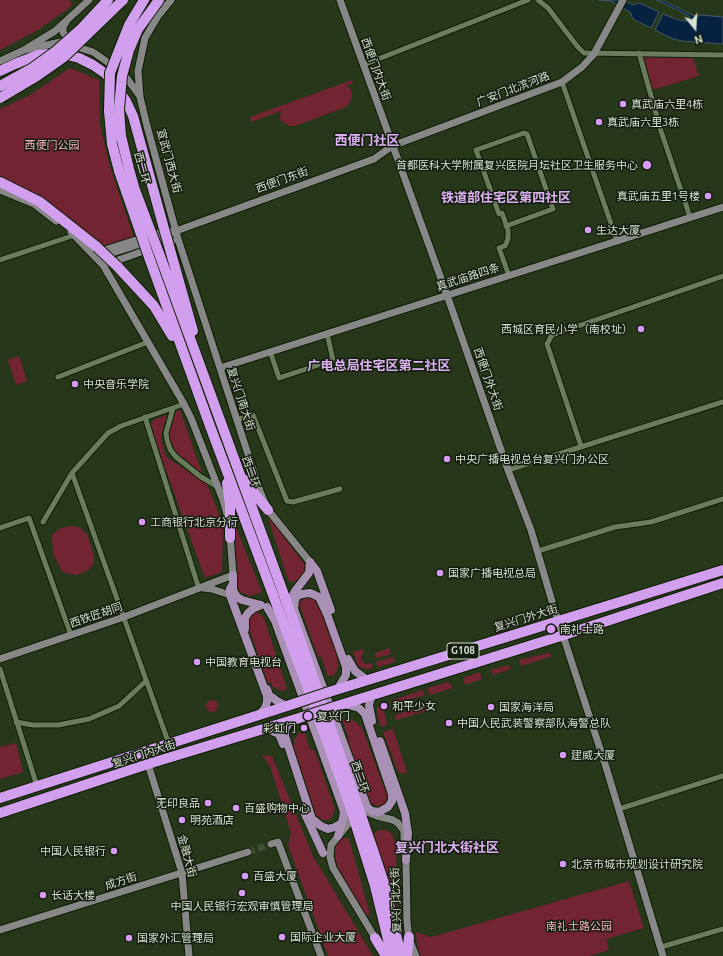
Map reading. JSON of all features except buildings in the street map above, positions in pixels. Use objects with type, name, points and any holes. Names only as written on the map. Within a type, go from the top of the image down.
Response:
[{"type":"highway","points":[[0,86],[31,69],[56,51],[82,28],[108,0]]},
{"type":"highway","points":[[0,98],[37,76],[64,57],[123,0]]},
{"type":"highway","name":"西二环","points":[[144,0],[129,25],[110,73],[109,111],[112,144],[119,172],[203,374],[295,625],[352,802],[392,956]]},
{"type":"highway","name":"西二环","points":[[159,0],[138,29],[129,50],[122,76],[119,109],[121,136],[129,169],[188,366],[352,802],[373,850],[384,883],[401,956]]},
{"type":"highway","points":[[0,71],[38,55],[59,53],[79,58],[106,74],[126,101],[133,116],[170,253],[198,347],[203,374]]},
{"type":"highway","points":[[0,182],[40,202],[96,252],[117,266],[154,306],[188,366]]},
{"type":"highway","points":[[222,456],[230,505],[230,538]]},
{"type":"highway","points":[[232,456],[250,488],[268,510]]},
{"type":"highway","name":"复兴门外大街","points":[[287,706],[723,570]]},
{"type":"highway","name":"G108","points":[[344,704],[723,583]]},
{"type":"highway","name":"复兴门内大街","points":[[0,813],[146,765],[344,704]]},
{"type":"highway","name":"复兴门内大街","points":[[0,798],[287,706]]},
{"type":"highway","points":[[407,956],[409,937]]},
{"type":"highway","points":[[375,938],[386,956]]},
{"type":"main road","points":[[295,625],[290,600],[309,573],[310,562]]},
{"type":"main road","points":[[310,562],[320,578],[350,665],[356,672],[367,680]]},
{"type":"main road","points":[[233,579],[233,590],[237,597],[242,600],[264,606],[281,615]]},
{"type":"main road","points":[[233,579],[230,595],[267,696],[265,708],[259,715]]},
{"type":"main road","points":[[333,691],[346,675],[346,667],[327,614],[319,597],[310,593],[302,594],[297,596],[294,609],[367,807],[378,816]]},
{"type":"main road","points":[[264,606],[254,608],[248,613],[245,618],[245,629],[269,694],[277,701],[287,706]]},
{"type":"main road","points":[[264,606],[275,621],[344,812],[338,836]]},
{"type":"main road","points":[[376,693],[370,700],[370,715],[405,813],[408,833],[406,860]]},
{"type":"main road","points":[[344,704],[359,708],[365,714],[392,794],[392,801],[388,807],[379,812],[369,809]]},
{"type":"main road","points":[[296,719],[288,724],[285,730],[285,736],[310,813],[316,823],[328,829],[342,823]]},
{"type":"main road","points":[[264,728],[273,730],[281,737],[305,814],[323,853]]},
{"type":"street","name":"宣武门西大街","points":[[0,62],[24,50],[55,31],[89,0]]},
{"type":"street","name":"宣武门西大街","points":[[171,0],[158,16],[145,38],[138,71],[140,97],[176,230]]},
{"type":"street","name":"西便门内大街","points":[[340,0],[392,146]]},
{"type":"street","points":[[363,65],[528,0]]},
{"type":"street","points":[[538,0],[548,8],[584,53],[723,55]]},
{"type":"street","name":"广安门北滨河路","points":[[392,146],[562,82],[582,68],[594,54],[622,0]]},
{"type":"street","points":[[66,22],[63,27],[63,32],[72,45]]},
{"type":"street","name":"宣武门西大街","points":[[24,50],[61,42],[93,52],[119,69],[126,76],[140,97]]},
{"type":"street","points":[[639,53],[661,131],[690,217]]},
{"type":"street","points":[[562,82],[616,241]]},
{"type":"street","points":[[506,226],[553,209],[527,134],[524,133],[476,150],[506,226],[508,239],[505,246],[499,248],[511,273]]},
{"type":"street","name":"西便门东街","points":[[96,252],[102,256],[161,238],[176,230],[374,159],[392,146]]},
{"type":"street","name":"西便门外大街","points":[[392,146],[447,293],[508,470],[524,507],[564,635]]},
{"type":"street","points":[[0,190],[34,204],[96,252],[184,404],[225,508],[230,538],[233,579]]},
{"type":"street","name":"真武庙路四条","points":[[220,368],[327,334],[447,293],[616,241],[723,206]]},
{"type":"street","name":"复兴门南大街","points":[[176,230],[260,491],[268,510],[310,562]]},
{"type":"street","points":[[0,260],[75,235]]},
{"type":"street","points":[[103,265],[178,239]]},
{"type":"street","points":[[580,446],[547,344],[552,336],[723,276]]},
{"type":"street","points":[[270,351],[279,378],[333,360],[327,334]]},
{"type":"street","points":[[58,377],[148,342]]},
{"type":"street","points":[[508,470],[723,402]]},
{"type":"street","points":[[43,522],[72,473],[108,433],[121,426],[184,404]]},
{"type":"street","points":[[173,408],[166,433],[172,453],[201,477],[218,488]]},
{"type":"street","points":[[237,420],[253,415],[287,501],[293,502],[340,489]]},
{"type":"street","points":[[145,417],[199,589],[212,589],[230,595]]},
{"type":"street","points":[[72,473],[169,744]]},
{"type":"street","points":[[538,552],[615,527],[651,522],[723,499]]},
{"type":"street","points":[[0,528],[29,518],[70,636]]},
{"type":"street","name":"西铁匠胡同","points":[[0,659],[70,636],[199,589],[233,579]]},
{"type":"street","points":[[564,635],[619,809],[663,956]]},
{"type":"street","points":[[0,669],[37,786]]},
{"type":"street","points":[[16,722],[33,725],[58,725],[89,719],[119,706],[146,681]]},
{"type":"street","points":[[146,765],[180,874],[185,956]]},
{"type":"street","points":[[619,809],[723,776]]},
{"type":"street","name":"复兴门北大街","points":[[382,956],[375,938],[333,868],[330,857],[331,845],[349,823],[352,802],[368,812],[393,820],[401,825],[404,831],[409,937],[412,956]]},
{"type":"street","points":[[275,843],[321,956]]},
{"type":"street","name":"成方街","points":[[0,930],[248,852]]},
{"type":"street","points":[[323,853],[333,868]]},
{"type":"street","name":"金融大街","points":[[180,874],[189,956]]},
{"type":"street","points":[[661,947],[723,929]]},
{"type":"street","points":[[409,937],[416,956]]},
{"type":"green space","points":[[0,0],[70,0],[72,6],[38,30],[0,50]]},
{"type":"green space","points":[[639,53],[692,54],[699,76],[649,91]]},
{"type":"green space","name":"西便门公园","points":[[70,68],[99,80],[100,125],[110,167],[134,238],[100,248],[0,178],[0,109],[30,95]]},
{"type":"green space","points":[[352,80],[353,83],[346,86],[350,88],[352,95],[350,102],[346,107],[295,126],[290,126],[282,122],[280,119],[281,111],[252,122],[250,117]]},
{"type":"green space","points":[[19,356],[27,381],[16,385],[8,360]]},
{"type":"green space","points":[[180,410],[203,476],[177,455],[170,439],[170,428],[173,412]]},
{"type":"green space","points":[[167,415],[161,436],[165,456],[207,484],[223,524],[222,572],[205,578],[150,427],[153,420]]},
{"type":"green space","points":[[267,514],[305,565],[306,574],[299,580],[293,582],[288,580]]},
{"type":"green space","points":[[235,525],[262,592],[250,596],[242,593],[237,585]]},
{"type":"green space","points":[[69,526],[79,527],[87,534],[94,555],[94,563],[88,570],[77,575],[62,571],[53,554],[52,535],[59,529]]},
{"type":"green space","points":[[312,596],[318,601],[339,660],[337,661],[339,665],[334,675],[328,677],[321,656],[318,657],[300,606],[300,603],[304,598]]},
{"type":"green space","points":[[255,612],[262,615],[264,618],[287,689],[281,691],[272,686],[271,682],[268,684],[247,623],[248,616]]},
{"type":"green space","points":[[389,648],[391,654],[376,658],[375,653]]},
{"type":"green space","points":[[362,649],[364,652],[361,660],[366,664],[372,663],[373,668],[367,669],[358,666],[353,652]]},
{"type":"green space","points":[[548,653],[552,655],[550,657],[521,666],[519,660]]},
{"type":"green space","points":[[393,657],[395,662],[378,667],[376,662]]},
{"type":"green space","points":[[509,665],[511,669],[493,675],[491,670]]},
{"type":"green space","points":[[480,672],[482,679],[465,685],[463,678]]},
{"type":"green space","points":[[449,682],[453,688],[430,695],[427,688]]},
{"type":"green space","points":[[423,690],[425,695],[391,705],[390,701]]},
{"type":"green space","points":[[210,700],[214,700],[218,706],[214,712],[210,712],[206,708],[206,704]]},
{"type":"green space","points":[[380,705],[383,707],[387,724],[382,727],[377,713],[377,707]]},
{"type":"green space","points":[[427,705],[430,710],[396,720],[395,715]]},
{"type":"green space","points":[[348,718],[357,723],[358,726],[361,725],[387,796],[385,803],[382,805],[377,806],[370,803],[347,740],[349,739],[342,720]]},
{"type":"green space","points":[[393,729],[407,772],[399,774],[383,732]]},
{"type":"green space","points":[[300,731],[301,734],[305,733],[310,750],[314,749],[335,809],[332,817],[328,820],[323,820],[316,815],[293,745],[295,744],[294,740]]},
{"type":"green space","points":[[16,743],[23,772],[0,779],[0,747]]},
{"type":"green space","points":[[262,755],[272,756],[313,856],[373,956],[328,956],[288,845],[291,833],[270,766]]},
{"type":"green space","points":[[385,830],[391,833],[396,843],[397,908],[374,835],[375,832]]},
{"type":"green space","points":[[342,838],[349,839],[370,914],[367,917],[338,869],[335,859],[335,847]]},
{"type":"green space","name":"南礼士路公园","points":[[629,881],[644,928],[606,939],[609,950],[589,956],[418,956],[416,932],[431,937]]},
{"type":"water","points":[[599,0],[624,0],[633,5],[640,3],[659,12],[651,28],[633,19],[630,12],[611,1]]},
{"type":"water","points":[[657,0],[662,0],[696,17],[701,15],[723,17],[723,44],[682,41],[673,39],[655,30],[663,14],[678,20],[687,21],[690,18],[689,16]]},
{"type":"tunnel","points":[[248,852],[271,844]]},
{"type":"place","name":"真武庙六里4栋","points":[[623,104]]},
{"type":"place","name":"真武庙六里3栋","points":[[599,122]]},
{"type":"place","name":"首都医科大学附属复兴医院月坛社区卫生服务中心","points":[[647,165]]},
{"type":"place","name":"真武庙五里1号楼","points":[[708,196]]},
{"type":"place","name":"生达大厦","points":[[588,230]]},
{"type":"place","name":"西城区育民小学（南校址）","points":[[641,329]]},
{"type":"place","name":"中央音乐学院","points":[[75,384]]},
{"type":"place","name":"中央广播电视总台复兴门办公区","points":[[447,459]]},
{"type":"place","name":"工商银行北京分行","points":[[142,522]]},
{"type":"place","name":"国家广播电视总局","points":[[440,573]]},
{"type":"place","name":"南礼士路","points":[[551,629]]},
{"type":"place","name":"中国教育电视台","points":[[197,662]]},
{"type":"place","name":"和平少女","points":[[384,706]]},
{"type":"place","name":"国家海洋局","points":[[491,707]]},
{"type":"place","name":"复兴门","points":[[308,716]]},
{"type":"place","name":"中国人民武装警察部队海警总队","points":[[449,723]]},
{"type":"place","name":"彩虹门","points":[[304,728]]},
{"type":"place","name":"建威大厦","points":[[563,755]]},
{"type":"place","name":"无印良品","points":[[208,803]]},
{"type":"place","name":"百盛购物中心","points":[[236,808]]},
{"type":"place","name":"明苑酒店","points":[[182,820]]},
{"type":"place","name":"中国人民银行","points":[[114,851]]},
{"type":"place","name":"北京市城市规划设计研究院","points":[[563,864]]},
{"type":"place","name":"百盛大厦","points":[[245,876]]},
{"type":"place","name":"中国人民银行宏观审慎管理局","points":[[242,893]]},
{"type":"place","name":"长话大楼","points":[[43,895]]},
{"type":"place","name":"国际企业大厦","points":[[282,937]]},
{"type":"place","name":"国家外汇管理局","points":[[129,938]]},
{"type":"district","name":"西便门社区","points":[[367,141]]},
{"type":"district","name":"铁道部住宅区第四社区","points":[[506,198]]},
{"type":"district","name":"广电总局住宅区第二社区","points":[[379,366]]},
{"type":"district","name":"复兴门北大街社区","points":[[447,848]]}]
